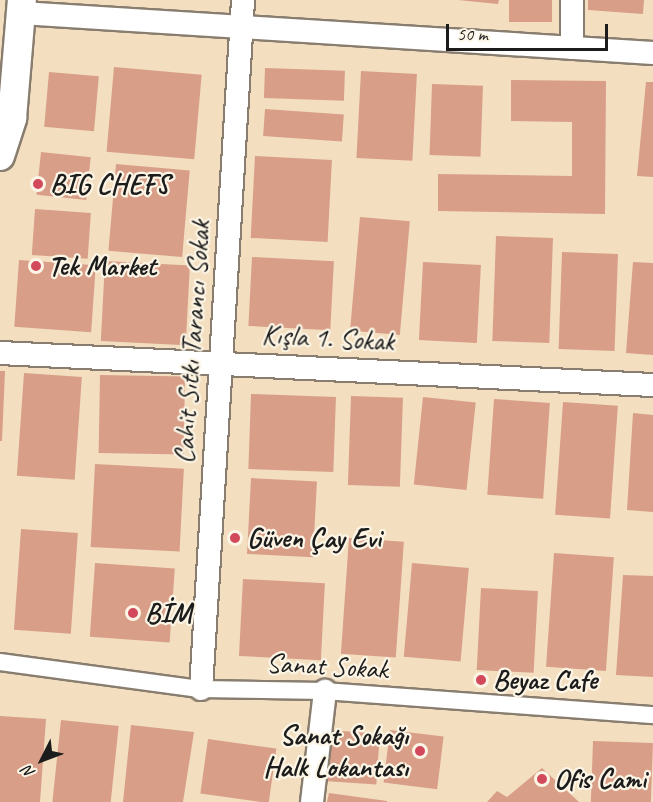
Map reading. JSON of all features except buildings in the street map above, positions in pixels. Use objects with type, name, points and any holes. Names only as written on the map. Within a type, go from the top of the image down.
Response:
[{"type":"street","name":"Cahit Sıtkı Tarancı Sokak","points":[[201,689],[243,0]]},
{"type":"street","points":[[572,0],[572,48]]},
{"type":"street","points":[[0,156],[12,118],[22,6],[242,29],[653,53]]},
{"type":"street","name":"Kışla 1. Sokak","points":[[0,353],[653,385]]},
{"type":"street","name":"Sanat Sokak","points":[[0,662],[201,689],[325,691],[653,715]]},
{"type":"street","points":[[312,802],[325,691]]},
{"type":"place","name":"BIG CHEFS","points":[[38,184]]},
{"type":"place","name":"Tek Market","points":[[36,266]]},
{"type":"place","name":"Güven Çay Evi","points":[[235,538]]},
{"type":"place","name":"BİM","points":[[133,613]]},
{"type":"place","name":"Beyaz Cafe","points":[[481,680]]},
{"type":"place","name":"Sanat Sokağı Halk Lokantası","points":[[420,751]]},
{"type":"place","name":"Ofis Cami","points":[[542,779]]}]
